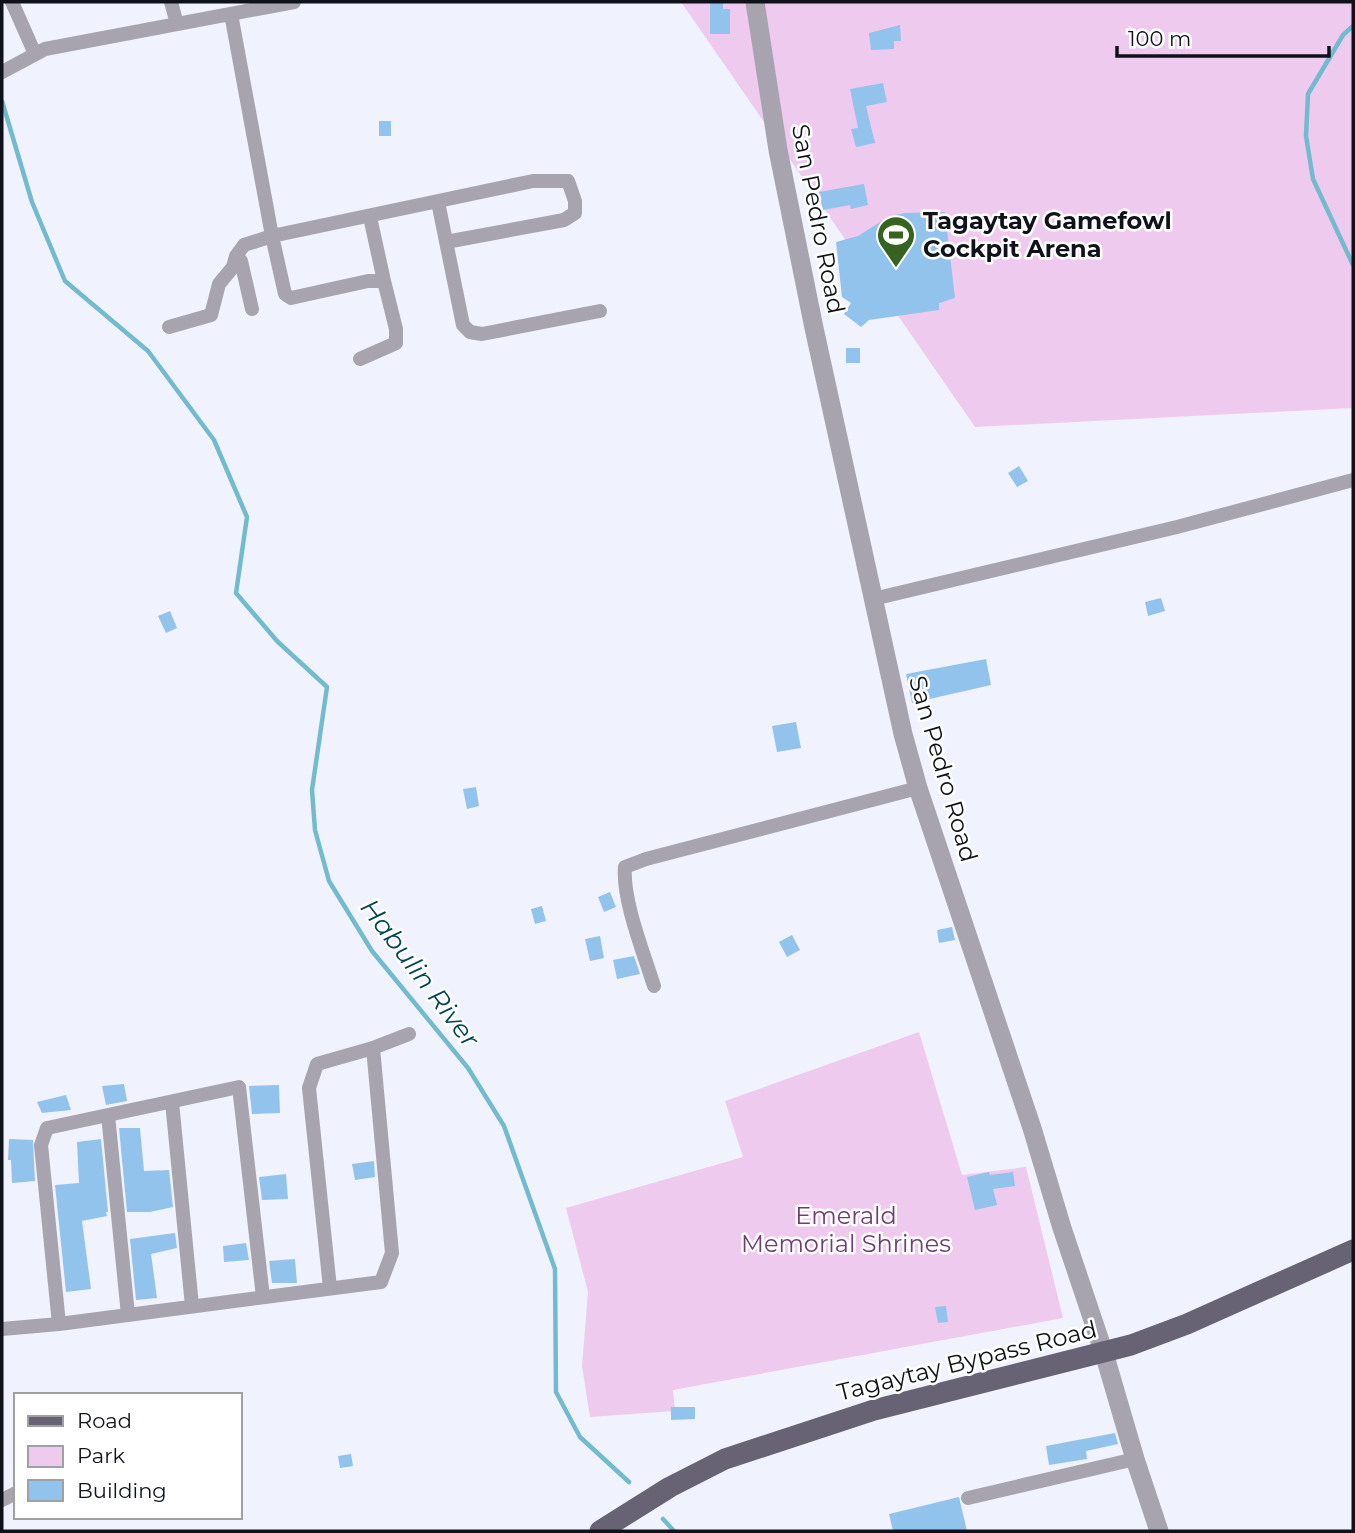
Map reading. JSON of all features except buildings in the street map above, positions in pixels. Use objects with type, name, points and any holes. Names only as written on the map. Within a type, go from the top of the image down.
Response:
[{"type":"main road","name":"Tagaytay Bypass Road","points":[[600,1531],[686,1477],[726,1459],[874,1410],[1104,1353],[1187,1324],[1353,1250]]},
{"type":"street","points":[[12,2],[35,54]]},
{"type":"street","points":[[171,2],[177,24]]},
{"type":"street","points":[[2,72],[45,49],[231,14],[254,5],[294,2]]},
{"type":"street","name":"San Pedro Road","points":[[755,2],[781,164],[814,328],[904,734],[919,788],[1104,1353],[1159,1531]]},
{"type":"street","points":[[231,14],[285,294],[291,298],[368,281],[384,281]]},
{"type":"street","points":[[169,327],[211,315],[219,284],[233,267],[236,256],[244,245],[272,236],[533,181],[568,181],[575,201],[575,213],[564,220],[446,243]]},
{"type":"street","points":[[438,202],[463,325],[470,332],[482,334],[600,311]]},
{"type":"street","points":[[360,359],[396,344],[396,330],[370,217]]},
{"type":"street","points":[[236,256],[241,261],[252,309]]},
{"type":"street","points":[[873,599],[1177,527],[1353,481]]},
{"type":"street","points":[[654,986],[631,910],[624,878],[625,867],[646,859],[919,788]]},
{"type":"street","points":[[330,1288],[309,1088],[317,1064],[373,1048],[409,1034]]},
{"type":"street","points":[[2,1329],[382,1282],[392,1252],[373,1048]]},
{"type":"street","points":[[59,1324],[41,1145],[47,1128],[239,1087],[263,1297]]},
{"type":"street","points":[[172,1102],[192,1306]]},
{"type":"street","points":[[108,1115],[128,1315]]},
{"type":"street","points":[[968,1497],[1135,1460]]},
{"type":"green space","points":[[681,2],[1353,2],[1353,408],[975,427]]},
{"type":"green space","name":"Emerald Memorial Shrines","points":[[919,1032],[962,1175],[1026,1167],[1063,1318],[673,1390],[675,1411],[590,1417],[582,1366],[588,1292],[566,1208],[743,1157],[725,1101]]},
{"type":"waterway","points":[[1353,26],[1343,35],[1308,94],[1306,136],[1313,179],[1353,265]]},
{"type":"waterway","name":"Habulin River","points":[[2,101],[32,202],[65,281],[148,351],[214,440],[247,517],[236,593],[277,641],[327,687],[312,790],[315,830],[329,881],[372,951],[468,1068],[504,1126],[555,1269],[556,1392],[580,1437],[629,1482]]},
{"type":"waterway","name":"Habulin River","points":[[663,1519],[674,1531]]},
{"type":"place","name":"Tagaytay Gamefowl Cockpit Arena","points":[[896,269]]}]
